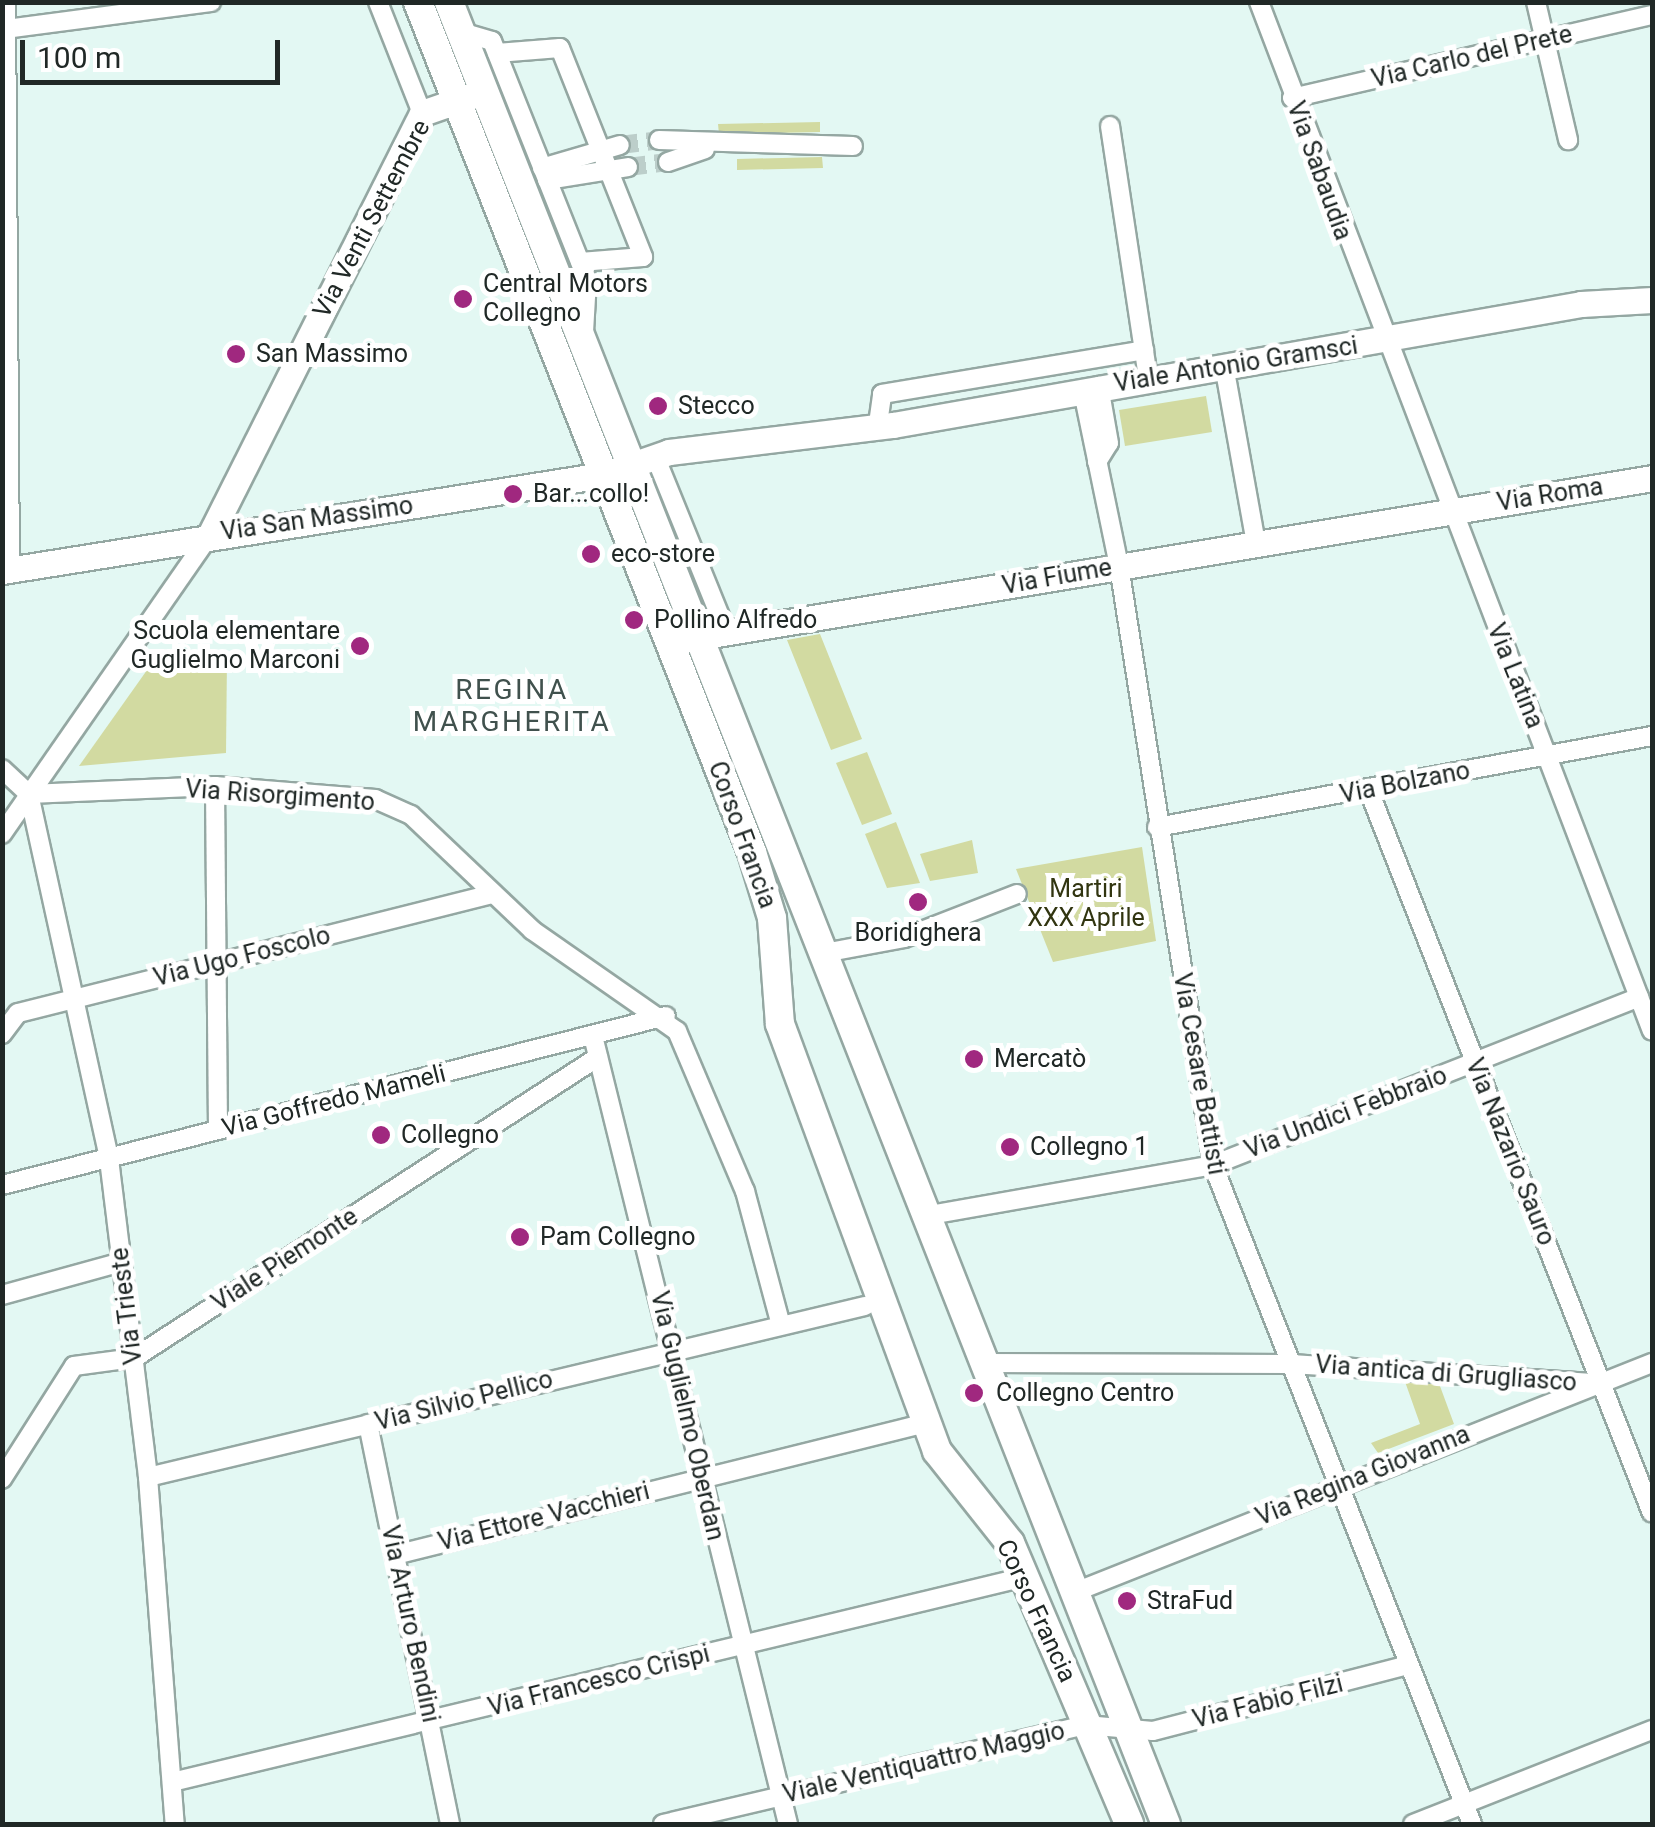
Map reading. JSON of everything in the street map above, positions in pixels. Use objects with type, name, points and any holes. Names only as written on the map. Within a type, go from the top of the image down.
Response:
[{"type":"main road","name":"Corso Francia","points":[[418,2],[752,852],[772,918],[780,1024],[926,1423],[1025,1577],[1129,1824]]},
{"type":"main road","name":"Corso Francia","points":[[449,2],[461,32],[496,87],[584,342],[643,460],[713,635],[824,953],[924,1216],[1166,1824]]},
{"type":"street","points":[[6,2],[6,570]]},
{"type":"street","points":[[6,29],[211,2]]},
{"type":"street","points":[[378,2],[422,114]]},
{"type":"street","name":"Via Sabaudia","points":[[1260,2],[1292,98],[1387,336]]},
{"type":"street","points":[[1536,2],[1568,140]]},
{"type":"street","name":"Via Carlo del Prete","points":[[1292,98],[1652,15]]},
{"type":"street","points":[[461,32],[492,41],[497,53],[560,48],[643,256],[580,262]]},
{"type":"street","name":"Corso Francia","points":[[497,53],[496,87],[544,174],[580,262],[584,342]]},
{"type":"street","name":"Via Venti Settembre","points":[[2,834],[210,535],[422,114],[496,87]]},
{"type":"street","points":[[1110,126],[1148,378]]},
{"type":"street","points":[[659,140],[705,149],[853,146]]},
{"type":"street","points":[[544,174],[620,144]]},
{"type":"street","points":[[668,162],[705,149]]},
{"type":"street","points":[[544,174],[628,167]]},
{"type":"street","name":"Viale Antonio Gramsci","points":[[643,460],[1148,378],[1225,371],[1387,336],[1652,300]]},
{"type":"street","name":"Via Latina","points":[[1387,336],[1448,512],[1647,1014]]},
{"type":"street","name":"Viale Antonio Gramsci","points":[[878,424],[882,394],[1144,350]]},
{"type":"street","points":[[1225,371],[1256,544]]},
{"type":"street","name":"Via Cesare Battisti","points":[[1091,389],[1096,462],[1120,566],[1212,1166],[1472,1824]]},
{"type":"street","name":"Via San Massimo","points":[[6,570],[603,475],[643,460]]},
{"type":"street","name":"Via Roma","points":[[1448,512],[1652,478]]},
{"type":"street","name":"Via Fiume","points":[[667,642],[1448,512]]},
{"type":"street","name":"Via Bolzano","points":[[1158,827],[1652,736]]},
{"type":"street","points":[[2,769],[29,794]]},
{"type":"street","points":[[215,786],[213,964],[218,1130]]},
{"type":"street","name":"Via Risorgimento","points":[[29,794],[215,786],[376,799],[438,834],[492,894],[666,1016]]},
{"type":"street","name":"Via Nazario Sauro","points":[[1368,791],[1652,1513]]},
{"type":"street","name":"Via Trieste","points":[[29,794],[110,1158],[148,1477],[175,1824]]},
{"type":"street","name":"Via Ugo Foscolo","points":[[2,1034],[18,1012],[492,894]]},
{"type":"street","points":[[824,953],[904,938],[1017,894]]},
{"type":"street","name":"Via Undici Febbraio","points":[[924,1216],[1212,1166],[1474,1062],[1647,1014]]},
{"type":"street","points":[[666,1016],[745,1192],[781,1325],[865,1306]]},
{"type":"street","name":"Via Goffredo Mameli","points":[[2,1185],[666,1016]]},
{"type":"street","name":"Via Guglielmo Oberdan","points":[[593,1036],[778,1797],[788,1824]]},
{"type":"street","name":"Viale Piemonte","points":[[2,1479],[74,1366],[134,1358],[598,1058]]},
{"type":"street","points":[[2,1295],[122,1262]]},
{"type":"street","name":"Via Silvio Pellico","points":[[148,1477],[781,1325]]},
{"type":"street","name":"Via Regina Giovanna","points":[[1076,1592],[1652,1363]]},
{"type":"street","name":"Via antica di Grugliasco","points":[[984,1364],[1291,1364],[1601,1384]]},
{"type":"street","name":"Via Ettore Vacchieri","points":[[395,1555],[926,1423]]},
{"type":"street","name":"Via Arturo Bendini","points":[[368,1424],[450,1824]]},
{"type":"street","name":"Via Francesco Crispi","points":[[172,1782],[1025,1577]]},
{"type":"street","name":"Via Fabio Filzi","points":[[1127,1727],[1153,1731],[1409,1666]]},
{"type":"street","name":"Viale Ventiquattro Maggio","points":[[663,1824],[1086,1725],[1127,1727]]},
{"type":"street","points":[[1413,1824],[1652,1730]]},
{"type":"green space","points":[[820,122],[820,132],[719,134],[718,124]]},
{"type":"green space","points":[[822,157],[823,168],[737,170],[737,159]]},
{"type":"green space","points":[[1206,396],[1212,432],[1125,446],[1119,410]]},
{"type":"green space","points":[[820,634],[862,739],[831,750],[787,640]]},
{"type":"green space","points":[[157,656],[227,657],[226,753],[79,766]]},
{"type":"green space","points":[[867,752],[892,814],[862,825],[836,763]]},
{"type":"green space","points":[[896,822],[920,883],[887,888],[865,834]]},
{"type":"green space","points":[[972,840],[978,873],[930,881],[920,854]]},
{"type":"green space","name":"Martiri XXX Aprile","points":[[1142,847],[1156,941],[1053,962],[1016,869]]},
{"type":"green space","points":[[1403,1376],[1437,1378],[1454,1424],[1378,1453],[1371,1443],[1420,1424]]},
{"type":"tunnel","points":[[620,145],[659,140]]},
{"type":"tunnel","points":[[628,167],[668,162]]},
{"type":"place","name":"Central Motors Collegno","points":[[463,299]]},
{"type":"place","name":"San Massimo","points":[[236,354]]},
{"type":"place","name":"Stecco","points":[[658,406]]},
{"type":"place","name":"Bar...collo!","points":[[513,494]]},
{"type":"place","name":"eco-store","points":[[591,554]]},
{"type":"place","name":"Pollino Alfredo","points":[[634,620]]},
{"type":"place","name":"Scuola elementare Guglielmo Marconi","points":[[360,646]]},
{"type":"place","name":"Boridighera","points":[[918,902]]},
{"type":"place","name":"Mercatò","points":[[974,1059]]},
{"type":"place","name":"Collegno","points":[[381,1135]]},
{"type":"place","name":"Collegno 1","points":[[1010,1147]]},
{"type":"place","name":"Pam Collegno","points":[[520,1237]]},
{"type":"place","name":"Collegno Centro","points":[[974,1393]]},
{"type":"place","name":"StraFud","points":[[1127,1601]]},
{"type":"district","name":"REGINA MARGHERITA","points":[[512,706]]}]
